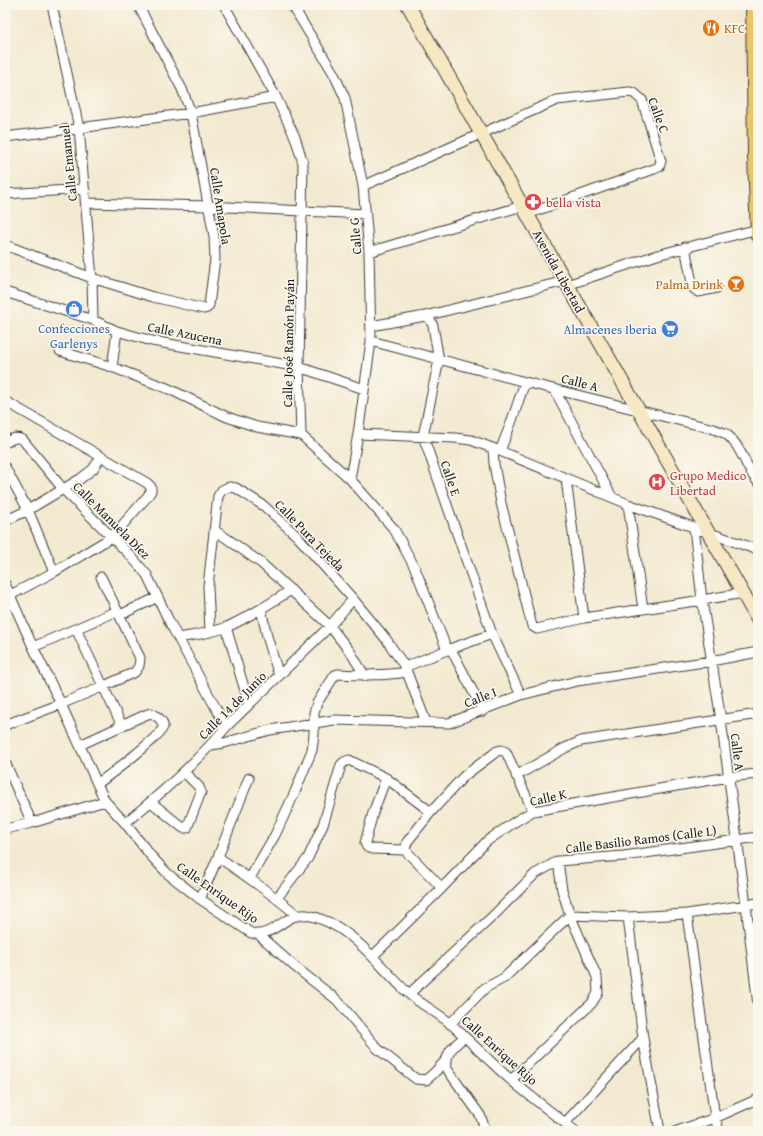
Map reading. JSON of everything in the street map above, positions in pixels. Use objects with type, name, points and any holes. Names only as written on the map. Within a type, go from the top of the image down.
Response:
[{"type":"main road","points":[[744,5],[753,37]]},
{"type":"main road","points":[[753,5],[758,236]]},
{"type":"street","name":"Calle Emanuel","points":[[52,5],[79,128],[92,278],[92,320]]},
{"type":"street","name":"Calle Amapola","points":[[5,245],[92,278],[153,297],[204,309],[209,305],[215,259],[214,236],[191,113],[182,89],[138,5]]},
{"type":"street","name":"Calle José Ramón Payán","points":[[224,5],[276,97],[296,137],[304,163],[299,367],[301,435]]},
{"type":"street","name":"Calle G","points":[[292,5],[334,74],[345,98],[363,186],[369,252],[371,341],[350,479]]},
{"type":"street","name":"Avenida Libertad","points":[[408,5],[758,620]]},
{"type":"street","name":"Calle C","points":[[363,186],[557,100],[629,92],[634,93],[642,100],[661,161],[658,167],[647,172],[525,210],[369,252]]},
{"type":"street","points":[[5,137],[191,113],[276,97]]},
{"type":"street","points":[[5,194],[84,189]]},
{"type":"street","points":[[86,203],[209,206],[366,214]]},
{"type":"street","points":[[371,326],[425,316],[566,283],[685,247],[758,229]]},
{"type":"street","points":[[685,247],[694,288],[698,292],[717,288]]},
{"type":"street","name":"Calle Azucena","points":[[5,292],[92,320],[117,331],[152,341],[299,367],[364,389]]},
{"type":"street","points":[[423,436],[439,360],[433,326],[430,319],[425,316]]},
{"type":"street","points":[[112,367],[117,331]]},
{"type":"street","name":"Calle A","points":[[371,341],[439,360],[725,433],[737,446],[753,477],[758,482]]},
{"type":"street","points":[[60,351],[112,367],[169,389],[227,417],[257,427],[301,435],[350,479],[394,529],[415,568],[449,650],[483,711]]},
{"type":"street","points":[[525,382],[511,423],[497,450],[494,464],[501,503],[532,626],[537,629],[584,618],[743,593]]},
{"type":"street","points":[[554,389],[612,497]]},
{"type":"street","points":[[5,401],[147,483],[151,487],[151,491],[112,537],[54,572],[7,597]]},
{"type":"street","points":[[358,434],[423,436],[472,440],[628,504],[708,531],[758,550]]},
{"type":"street","name":"Calle E","points":[[423,436],[492,634],[521,695]]},
{"type":"street","name":"Calle Manuela Díez","points":[[5,443],[18,437],[23,440],[63,489],[130,555],[147,575],[226,727]]},
{"type":"street","points":[[5,521],[28,510],[80,479],[93,469],[101,457]]},
{"type":"street","points":[[5,467],[28,510],[54,572]]},
{"type":"street","points":[[566,479],[584,618]]},
{"type":"street","name":"Calle Pura Tejeda","points":[[210,632],[208,586],[218,496],[222,490],[229,487],[236,488],[264,506],[298,537],[386,639],[405,669],[426,722]]},
{"type":"street","points":[[628,504],[643,608]]},
{"type":"street","name":"Calle A","points":[[694,527],[702,600],[721,720],[758,1004]]},
{"type":"street","points":[[214,530],[261,563],[330,626],[351,653],[365,676]]},
{"type":"street","points":[[5,725],[104,686],[135,672],[139,666],[140,658],[101,577]]},
{"type":"street","name":"Calle Enrique Rijo","points":[[5,584],[7,597],[61,704],[105,801],[168,874],[200,899],[251,933],[259,934],[266,932],[298,916],[306,915],[324,920],[347,933],[373,956],[409,994],[450,1024],[511,1080],[576,1131]]},
{"type":"street","points":[[179,638],[210,632],[226,627],[261,609],[291,590]]},
{"type":"street","points":[[33,647],[158,598]]},
{"type":"street","name":"Calle 14 de Junio","points":[[125,823],[184,772],[249,704],[330,626],[353,600]]},
{"type":"street","points":[[261,609],[267,636],[279,676]]},
{"type":"street","points":[[226,627],[249,704]]},
{"type":"street","points":[[76,629],[122,726]]},
{"type":"street","points":[[250,878],[275,835],[295,792],[312,750],[314,736],[314,712],[317,703],[335,675],[389,675],[492,634]]},
{"type":"street","name":"Calle I","points":[[211,745],[224,744],[270,730],[334,720],[449,723],[521,695],[578,681],[711,661],[758,652]]},
{"type":"street","points":[[80,745],[151,713],[159,718],[162,723],[162,730],[98,784]]},
{"type":"street","points":[[516,776],[565,748],[581,741],[758,714]]},
{"type":"street","points":[[405,850],[407,842],[431,812],[464,776],[497,751],[501,750],[506,752],[533,811]]},
{"type":"street","points":[[277,898],[308,858],[323,825],[341,765],[344,762],[349,760],[386,778],[431,812]]},
{"type":"street","points":[[5,762],[32,823]]},
{"type":"street","points":[[151,802],[183,828],[187,828],[201,792],[199,787],[184,772]]},
{"type":"street","name":"Calle K","points":[[373,956],[487,841],[533,811],[728,777],[758,774]]},
{"type":"street","points":[[200,899],[249,778]]},
{"type":"street","points":[[386,778],[365,843],[367,847],[372,849],[405,850],[442,888]]},
{"type":"street","points":[[5,829],[32,823],[105,801]]},
{"type":"street","name":"Calle Basilio Ramos (Calle L)","points":[[409,994],[493,916],[535,874],[558,861],[624,856],[758,837]]},
{"type":"street","points":[[218,857],[250,878],[298,916]]},
{"type":"street","points":[[511,1080],[592,1003],[598,993],[597,977],[570,915],[562,890],[558,861]]},
{"type":"street","points":[[450,1024],[484,988],[504,978],[570,915],[628,917],[687,914],[758,903]]},
{"type":"street","points":[[687,914],[715,1118],[719,1131]]},
{"type":"street","points":[[628,917],[643,1038],[660,1131]]},
{"type":"street","points":[[259,934],[294,966],[337,1000],[378,1049],[416,1079],[426,1080],[446,1060],[451,1049],[464,1037]]},
{"type":"street","points":[[565,1123],[643,1038]]},
{"type":"street","points":[[446,1060],[447,1069],[480,1115],[486,1131]]},
{"type":"street","points":[[677,1131],[715,1118],[758,1099]]},
{"type":"place","name":"KFC","points":[[711,28]]},
{"type":"place","name":"bella vista","points":[[533,202]]},
{"type":"place","name":"Palma Drink","points":[[736,284]]},
{"type":"place","name":"Confecciones Garlenys","points":[[74,309]]},
{"type":"place","name":"Almacenes Iberia","points":[[670,329]]},
{"type":"place","name":"Grupo Medico Libertad","points":[[657,482]]}]
